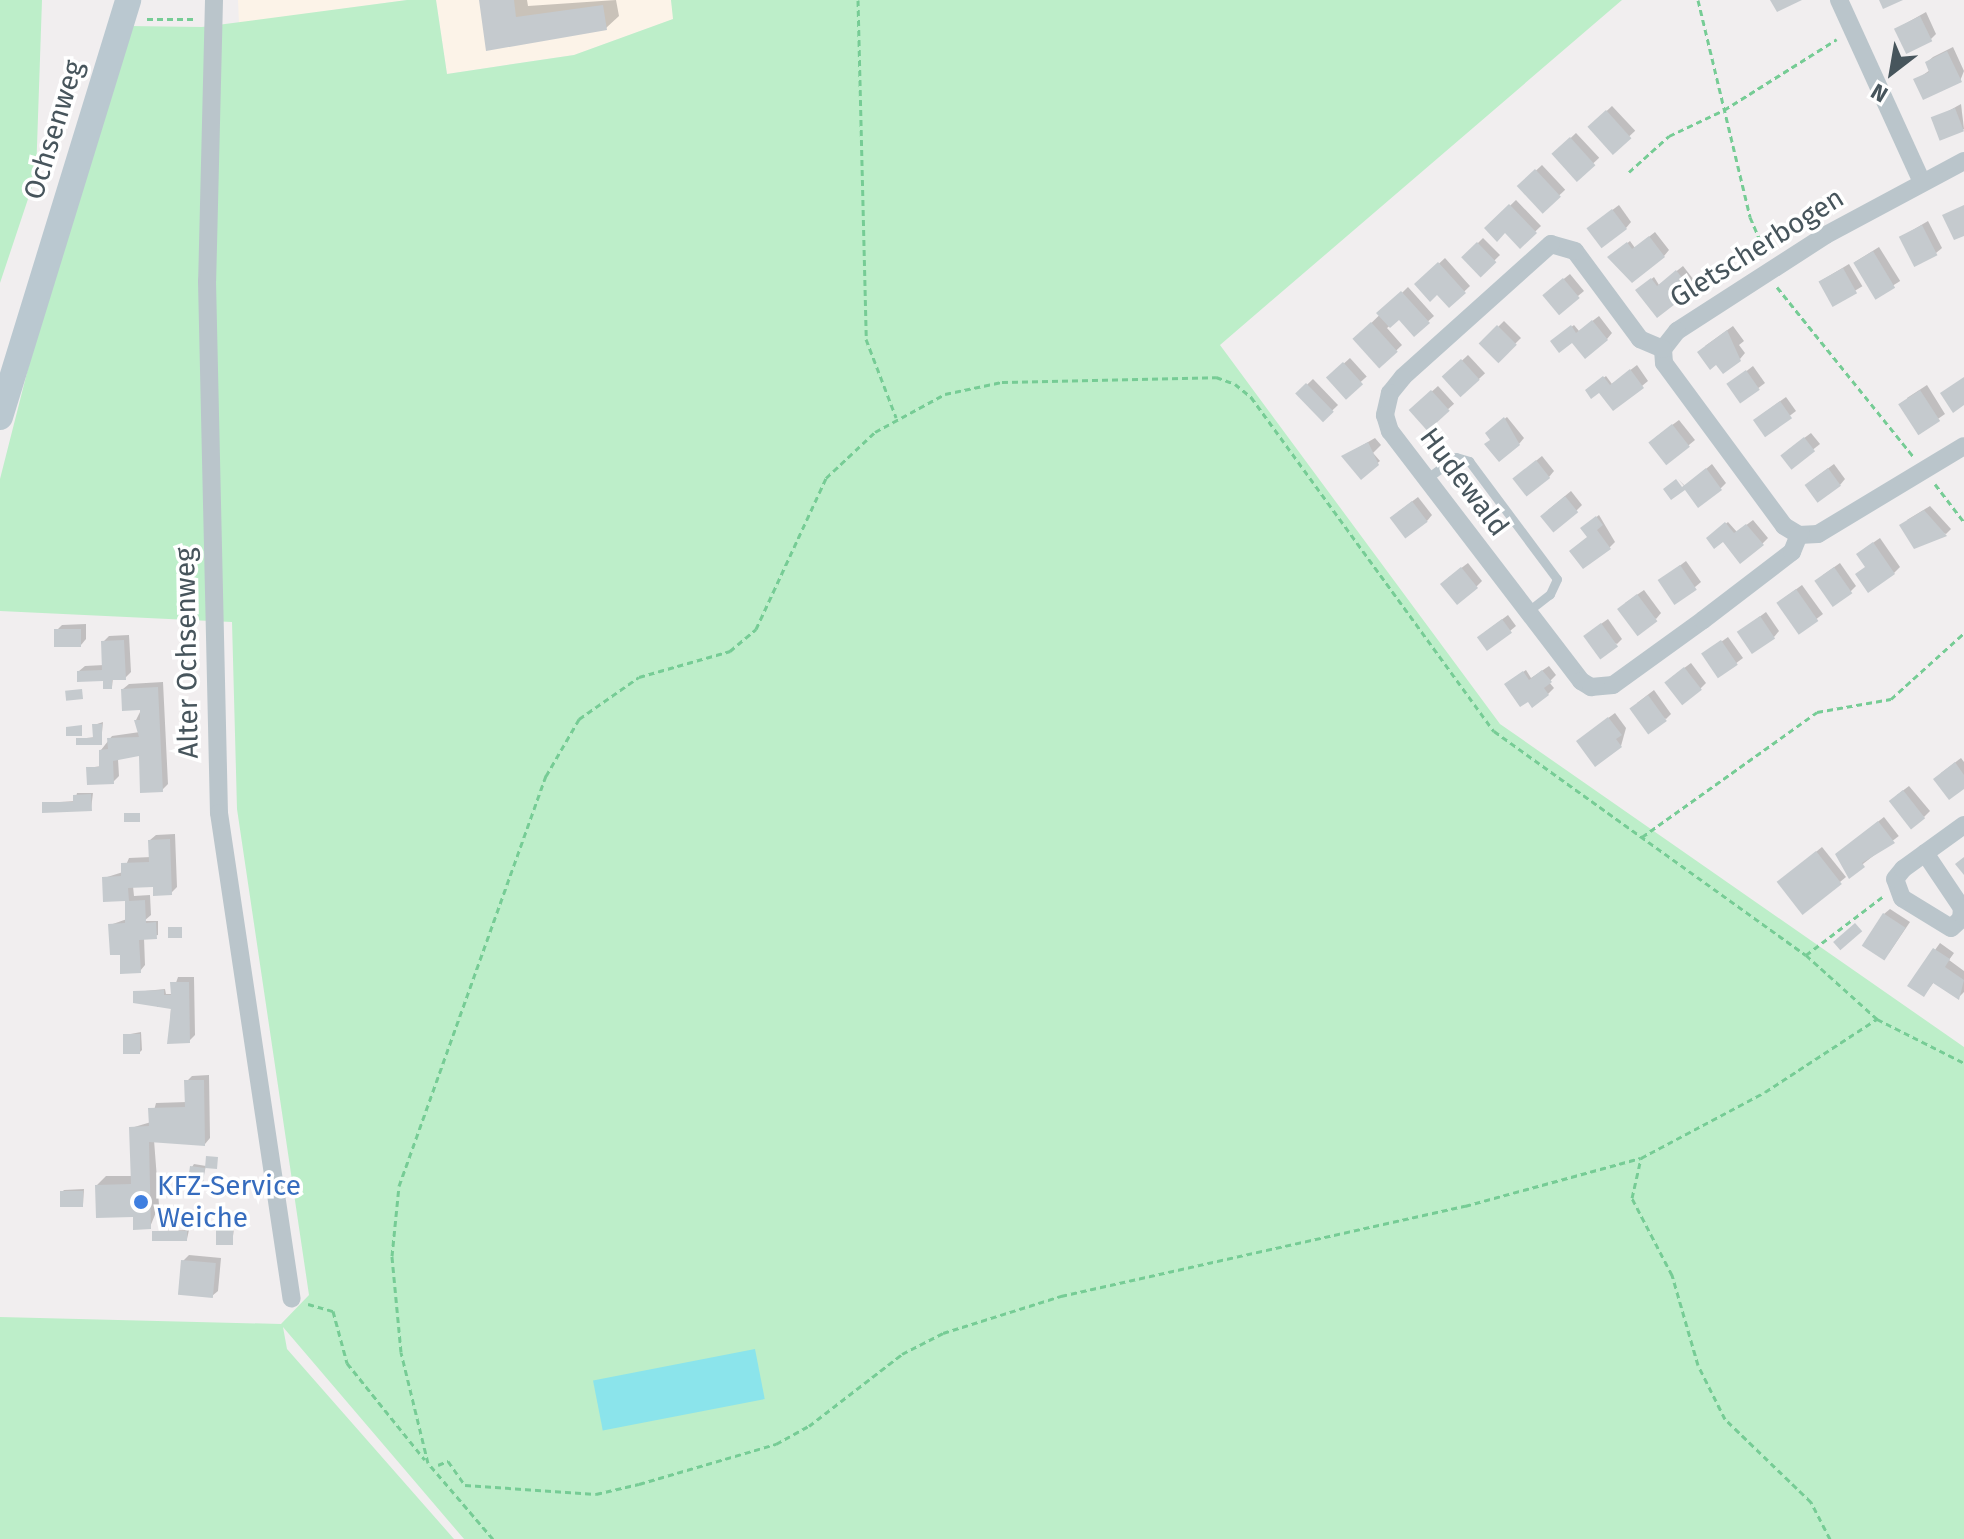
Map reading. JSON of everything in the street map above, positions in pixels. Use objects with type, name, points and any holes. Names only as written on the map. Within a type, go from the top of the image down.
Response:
[{"type":"main road","name":"Ochsenweg","points":[[0,417],[125,8]]},
{"type":"street","points":[[1839,0],[1922,182]]},
{"type":"street","name":"Alter Ochsenweg","points":[[214,9],[207,281],[219,813],[292,1299]]},
{"type":"street","name":"Gletscherbogen","points":[[1799,535],[1784,526],[1664,363],[1663,349],[1677,331],[1769,271],[1964,161]]},
{"type":"street","name":"Hudewald","points":[[1663,349],[1640,339],[1575,251],[1551,244],[1390,393],[1385,415],[1390,431],[1426,479],[1581,681],[1591,687],[1613,685],[1782,561],[1798,544],[1799,535]]},
{"type":"street","points":[[1799,535],[1818,534],[1964,446]]},
{"type":"street","points":[[1925,853],[1962,908],[1961,919],[1951,928],[1941,926],[1894,887],[1903,869],[1925,853],[1964,825]]},
{"type":"lane","points":[[1426,479],[1456,457],[1469,461],[1557,579],[1550,594],[1528,611]]},
{"type":"path","points":[[858,0],[866,339],[896,417]]},
{"type":"path","points":[[1698,0],[1724,110],[1733,130],[1750,217],[1769,271],[1964,522]]},
{"type":"path","points":[[125,8],[168,22],[214,9]]},
{"type":"path","points":[[1629,172],[1669,136],[1724,110],[1852,29]]},
{"type":"path","points":[[428,1463],[398,1320],[392,1256],[399,1186],[546,776],[579,719],[639,677],[730,651],[756,629],[826,478],[896,417],[945,394],[1002,382],[1216,377],[1235,384],[1251,397],[1494,731],[1806,955],[1877,1019],[1964,1063]]},
{"type":"path","points":[[1642,837],[1817,712],[1891,699],[1964,633]]},
{"type":"path","points":[[1806,955],[1894,887]]},
{"type":"path","points":[[438,1465],[448,1461],[465,1485],[596,1494],[776,1444],[820,1418],[902,1354],[943,1333],[1061,1296],[1465,1206],[1641,1158],[1765,1092],[1877,1019]]},
{"type":"path","points":[[1641,1158],[1632,1198],[1672,1275],[1698,1365],[1725,1419],[1811,1502],[1830,1539]]},
{"type":"path","points":[[292,1299],[333,1311],[347,1363],[493,1539]]},
{"type":"shaded area","points":[[238,0],[407,0],[239,23]]},
{"type":"shaded area","points":[[436,0],[671,0],[674,19],[574,55],[447,74]]},
{"type":"green space","points":[[0,0],[42,0],[36,175],[0,283]]},
{"type":"green space","points":[[407,0],[436,0],[447,74],[574,55],[673,19],[671,0],[1622,0],[1220,345],[1500,724],[1964,1047],[1964,1539],[464,1539],[283,1327],[287,1349],[454,1539],[0,1539],[0,1317],[281,1324],[309,1295],[237,809],[232,622],[0,611],[0,479],[34,345],[129,26],[202,27]]},
{"type":"water","points":[[755,1349],[765,1399],[603,1431],[593,1380]]},
{"type":"building","points":[[479,0],[514,0],[516,17],[603,5],[607,30],[486,51]]},
{"type":"building","points":[[1770,0],[1802,0],[1777,12]]},
{"type":"building","points":[[1879,0],[1903,0],[1883,9]]},
{"type":"building","points":[[1920,16],[1932,41],[1906,54],[1894,29]]},
{"type":"building","points":[[1947,51],[1962,82],[1923,100],[1913,79],[1929,72],[1925,62]]},
{"type":"building","points":[[1955,108],[1964,131],[1940,141],[1931,117]]},
{"type":"building","points":[[1606,110],[1631,138],[1613,155],[1587,127]]},
{"type":"building","points":[[1570,137],[1595,165],[1577,182],[1551,154]]},
{"type":"building","points":[[1535,169],[1561,197],[1543,214],[1517,186]]},
{"type":"building","points":[[1509,204],[1537,233],[1520,249],[1505,233],[1497,242],[1484,228]]},
{"type":"building","points":[[1964,205],[1964,236],[1954,240],[1942,215]]},
{"type":"building","points":[[1612,209],[1627,229],[1601,248],[1586,228]]},
{"type":"building","points":[[1922,225],[1937,255],[1914,267],[1899,237]]},
{"type":"building","points":[[1649,236],[1665,257],[1632,283],[1607,257],[1627,242],[1632,249]]},
{"type":"building","points":[[1477,242],[1496,262],[1481,277],[1461,257]]},
{"type":"building","points":[[1873,251],[1895,288],[1875,300],[1853,263]]},
{"type":"building","points":[[1438,262],[1466,293],[1449,308],[1437,295],[1430,302],[1414,284]]},
{"type":"building","points":[[1843,268],[1857,293],[1833,307],[1819,282]]},
{"type":"building","points":[[1676,270],[1692,291],[1657,318],[1635,290],[1651,278],[1657,286]]},
{"type":"building","points":[[1563,278],[1580,298],[1559,315],[1542,295]]},
{"type":"building","points":[[1401,291],[1430,323],[1414,337],[1399,320],[1390,328],[1376,313]]},
{"type":"building","points":[[1592,320],[1608,340],[1585,359],[1572,343],[1559,353],[1550,341],[1571,325],[1576,333]]},
{"type":"building","points":[[1371,322],[1398,352],[1379,368],[1352,339]]},
{"type":"building","points":[[1497,325],[1517,345],[1498,363],[1479,343]]},
{"type":"building","points":[[1727,330],[1741,361],[1723,374],[1716,365],[1710,370],[1697,352]]},
{"type":"building","points":[[1461,359],[1480,380],[1460,397],[1442,376]]},
{"type":"building","points":[[1343,362],[1363,384],[1346,400],[1326,377]]},
{"type":"building","points":[[1630,369],[1644,388],[1613,411],[1599,393],[1591,399],[1585,390],[1603,376],[1610,385]]},
{"type":"building","points":[[1746,370],[1760,390],[1740,403],[1726,384]]},
{"type":"building","points":[[1964,377],[1964,405],[1953,413],[1940,393]]},
{"type":"building","points":[[1306,383],[1334,412],[1323,422],[1295,393]]},
{"type":"building","points":[[1431,390],[1450,411],[1427,431],[1409,410]]},
{"type":"building","points":[[1920,390],[1940,421],[1918,435],[1898,404]]},
{"type":"building","points":[[1780,401],[1792,418],[1765,437],[1753,420]]},
{"type":"building","points":[[1504,417],[1520,445],[1499,462],[1484,444],[1490,440],[1485,433]]},
{"type":"building","points":[[1672,424],[1690,447],[1666,465],[1648,442]]},
{"type":"building","points":[[1804,437],[1815,451],[1791,470],[1780,455]]},
{"type":"building","points":[[1368,442],[1379,465],[1361,480],[1341,456]]},
{"type":"building","points":[[1536,460],[1550,478],[1527,497],[1512,478]]},
{"type":"building","points":[[1706,468],[1722,490],[1698,508],[1685,490],[1671,500],[1663,489],[1676,479],[1682,487]]},
{"type":"building","points":[[1828,468],[1841,486],[1817,503],[1805,485]]},
{"type":"building","points":[[1565,496],[1578,512],[1553,532],[1540,516]]},
{"type":"building","points":[[1412,501],[1428,522],[1405,539],[1390,518]]},
{"type":"building","points":[[1924,510],[1947,536],[1914,549],[1899,525]]},
{"type":"building","points":[[1596,516],[1603,525],[1597,530],[1611,549],[1583,569],[1569,551],[1587,537],[1580,528]]},
{"type":"building","points":[[1725,522],[1734,533],[1746,524],[1764,545],[1740,564],[1723,542],[1714,549],[1706,538]]},
{"type":"building","points":[[1873,542],[1895,574],[1868,593],[1855,574],[1865,567],[1856,554]]},
{"type":"building","points":[[1680,565],[1697,590],[1674,605],[1658,580]]},
{"type":"building","points":[[1461,567],[1478,588],[1457,605],[1440,584]]},
{"type":"building","points":[[1834,567],[1852,593],[1833,607],[1814,581]]},
{"type":"building","points":[[1796,589],[1818,621],[1799,635],[1776,603]]},
{"type":"building","points":[[1637,594],[1657,621],[1637,636],[1617,609]]},
{"type":"building","points":[[1760,616],[1775,638],[1752,654],[1737,632]]},
{"type":"building","points":[[1502,619],[1512,633],[1487,651],[1477,637]]},
{"type":"building","points":[[1601,623],[1618,646],[1600,659],[1583,636]]},
{"type":"building","points":[[54,629],[81,629],[81,647],[54,647]]},
{"type":"building","points":[[124,640],[126,680],[112,680],[112,689],[103,689],[103,681],[77,682],[77,671],[102,670],[101,641]]},
{"type":"building","points":[[1721,640],[1738,665],[1718,678],[1701,653]]},
{"type":"building","points":[[1684,667],[1702,690],[1682,705],[1664,682]]},
{"type":"building","points":[[1542,670],[1552,682],[1544,688],[1549,695],[1532,708],[1528,702],[1520,707],[1504,684],[1523,671],[1529,680]]},
{"type":"building","points":[[158,687],[163,792],[140,793],[139,756],[113,761],[114,784],[87,785],[86,767],[99,767],[99,750],[108,749],[107,738],[139,737],[134,720],[140,720],[140,710],[122,711],[121,689]]},
{"type":"building","points":[[82,689],[83,699],[66,701],[65,691]]},
{"type":"building","points":[[1648,695],[1667,721],[1648,734],[1629,709]]},
{"type":"building","points":[[1608,717],[1622,735],[1616,739],[1622,747],[1595,767],[1576,741]]},
{"type":"building","points":[[92,724],[102,724],[102,745],[76,745],[76,738],[93,738]]},
{"type":"building","points":[[82,725],[82,736],[66,736],[66,727]]},
{"type":"building","points":[[1955,762],[1964,775],[1964,789],[1949,800],[1933,779]]},
{"type":"building","points":[[1903,790],[1925,818],[1911,829],[1889,801]]},
{"type":"building","points":[[91,794],[92,811],[42,813],[42,802],[73,802],[73,795]]},
{"type":"building","points":[[124,813],[140,813],[140,822],[124,822]]},
{"type":"building","points":[[1878,821],[1895,843],[1862,863],[1865,867],[1849,879],[1835,854]]},
{"type":"building","points":[[170,839],[172,895],[153,896],[153,887],[128,888],[129,901],[145,900],[146,923],[156,922],[157,939],[139,940],[141,973],[120,974],[120,955],[110,955],[108,924],[125,923],[125,901],[103,902],[102,877],[121,876],[121,863],[149,862],[148,840]]},
{"type":"building","points":[[1816,851],[1842,884],[1802,915],[1777,882]]},
{"type":"building","points":[[1964,857],[1964,875],[1955,864]]},
{"type":"building","points":[[1883,913],[1906,928],[1884,960],[1862,946]]},
{"type":"building","points":[[1855,923],[1862,931],[1840,950],[1833,942]]},
{"type":"building","points":[[168,927],[182,927],[182,938],[168,938]]},
{"type":"building","points":[[1933,948],[1950,959],[1945,967],[1964,980],[1959,1000],[1933,983],[1924,997],[1907,986]]},
{"type":"building","points":[[170,982],[189,982],[190,1043],[167,1044],[171,1009],[133,1003],[133,991],[164,990],[164,995],[171,995]]},
{"type":"building","points":[[123,1034],[140,1034],[140,1054],[123,1054]]},
{"type":"building","points":[[184,1080],[204,1080],[205,1146],[149,1142],[151,1229],[133,1230],[133,1217],[96,1218],[95,1185],[131,1184],[129,1127],[149,1126],[148,1108],[185,1107]]},
{"type":"building","points":[[206,1156],[218,1157],[217,1169],[205,1168]]},
{"type":"building","points":[[190,1166],[205,1168],[203,1184],[188,1181]]},
{"type":"building","points":[[60,1191],[83,1191],[83,1207],[60,1207]]},
{"type":"building","points":[[216,1230],[233,1230],[233,1245],[216,1245]]},
{"type":"building","points":[[152,1231],[187,1231],[187,1241],[152,1241]]},
{"type":"building","points":[[181,1260],[216,1263],[213,1298],[178,1295]]},
{"type":"place","name":"KFZ-Service Weiche","points":[[141,1202]]}]
